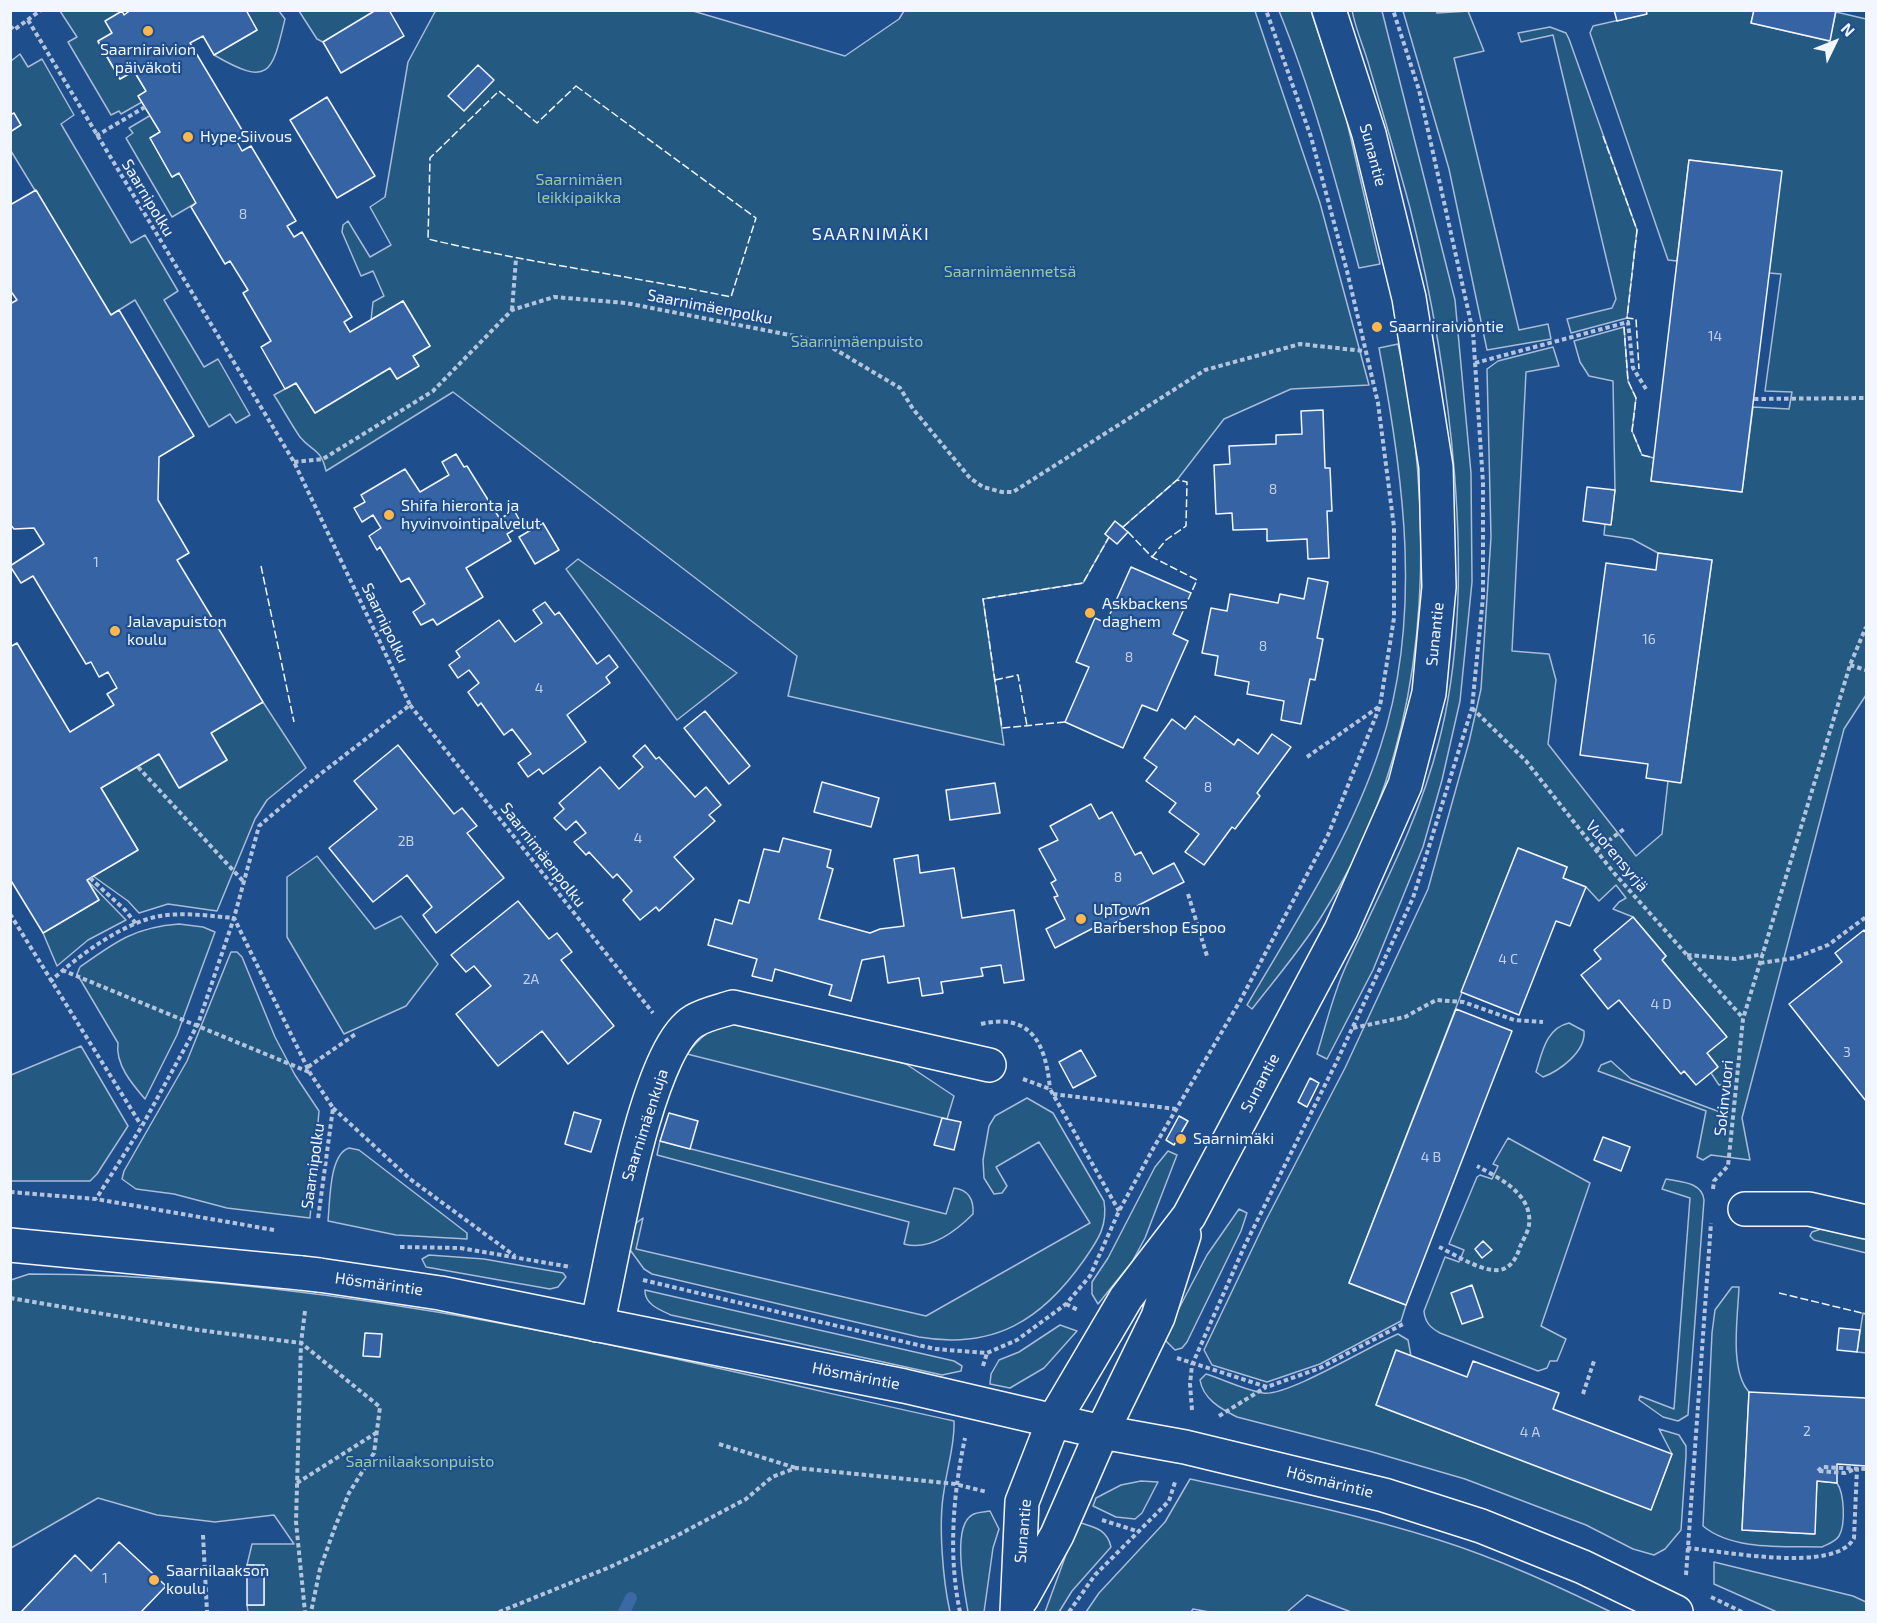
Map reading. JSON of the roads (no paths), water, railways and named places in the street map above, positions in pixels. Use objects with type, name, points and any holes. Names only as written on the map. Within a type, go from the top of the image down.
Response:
[{"type":"street","name":"Sunantie","points":[[1018,1608],[1022,1502],[1054,1420],[1126,1298],[1189,1216],[1341,930],[1376,856],[1405,785],[1429,693],[1439,587],[1436,467],[1409,298],[1369,134],[1329,10]]},
{"type":"street","name":"Saarnimäenkuja","points":[[597,1325],[610,1272],[627,1176],[656,1083],[675,1042],[693,1021],[733,1007],[989,1065]]},
{"type":"street","points":[[1745,1209],[1809,1209],[1866,1222]]},
{"type":"street","name":"Sunantie","points":[[1018,1608],[1057,1535],[1102,1431],[1158,1317],[1189,1216]]},
{"type":"street","name":"Hösmärintie","points":[[10,1245],[309,1283],[440,1293],[973,1402],[1185,1447],[1384,1495],[1481,1526],[1583,1567],[1681,1599]]},
{"type":"waterway","points":[[624,1612],[631,1598]]},
{"type":"place","name":"Saarniraivion päiväkoti","points":[[148,31]]},
{"type":"place","name":"Hype Siivous","points":[[188,137]]},
{"type":"place","name":"Saarniraiviontie","points":[[1377,327]]},
{"type":"place","name":"Shifa hieronta ja hyvinvointipalvelut","points":[[389,515]]},
{"type":"place","name":"Askbackens daghem","points":[[1090,613]]},
{"type":"place","name":"Jalavapuiston koulu","points":[[115,631]]},
{"type":"place","name":"UpTown Barbershop Espoo","points":[[1081,919]]},
{"type":"place","name":"Saarnimäki","points":[[1181,1139]]},
{"type":"place","name":"Saarnilaakson koulu","points":[[154,1580]]},
{"type":"district","name":"SAARNIMÄKI","points":[[871,234]]},
{"type":"park label","name":"Saarnimäen leikkipaikka","points":[[579,189]]},
{"type":"park label","name":"Saarnimäenmetsä","points":[[1010,272]]},
{"type":"park label","name":"Saarnimäenpuisto","points":[[857,342]]},
{"type":"park label","name":"Saarnilaaksonpuisto","points":[[420,1462]]}]
